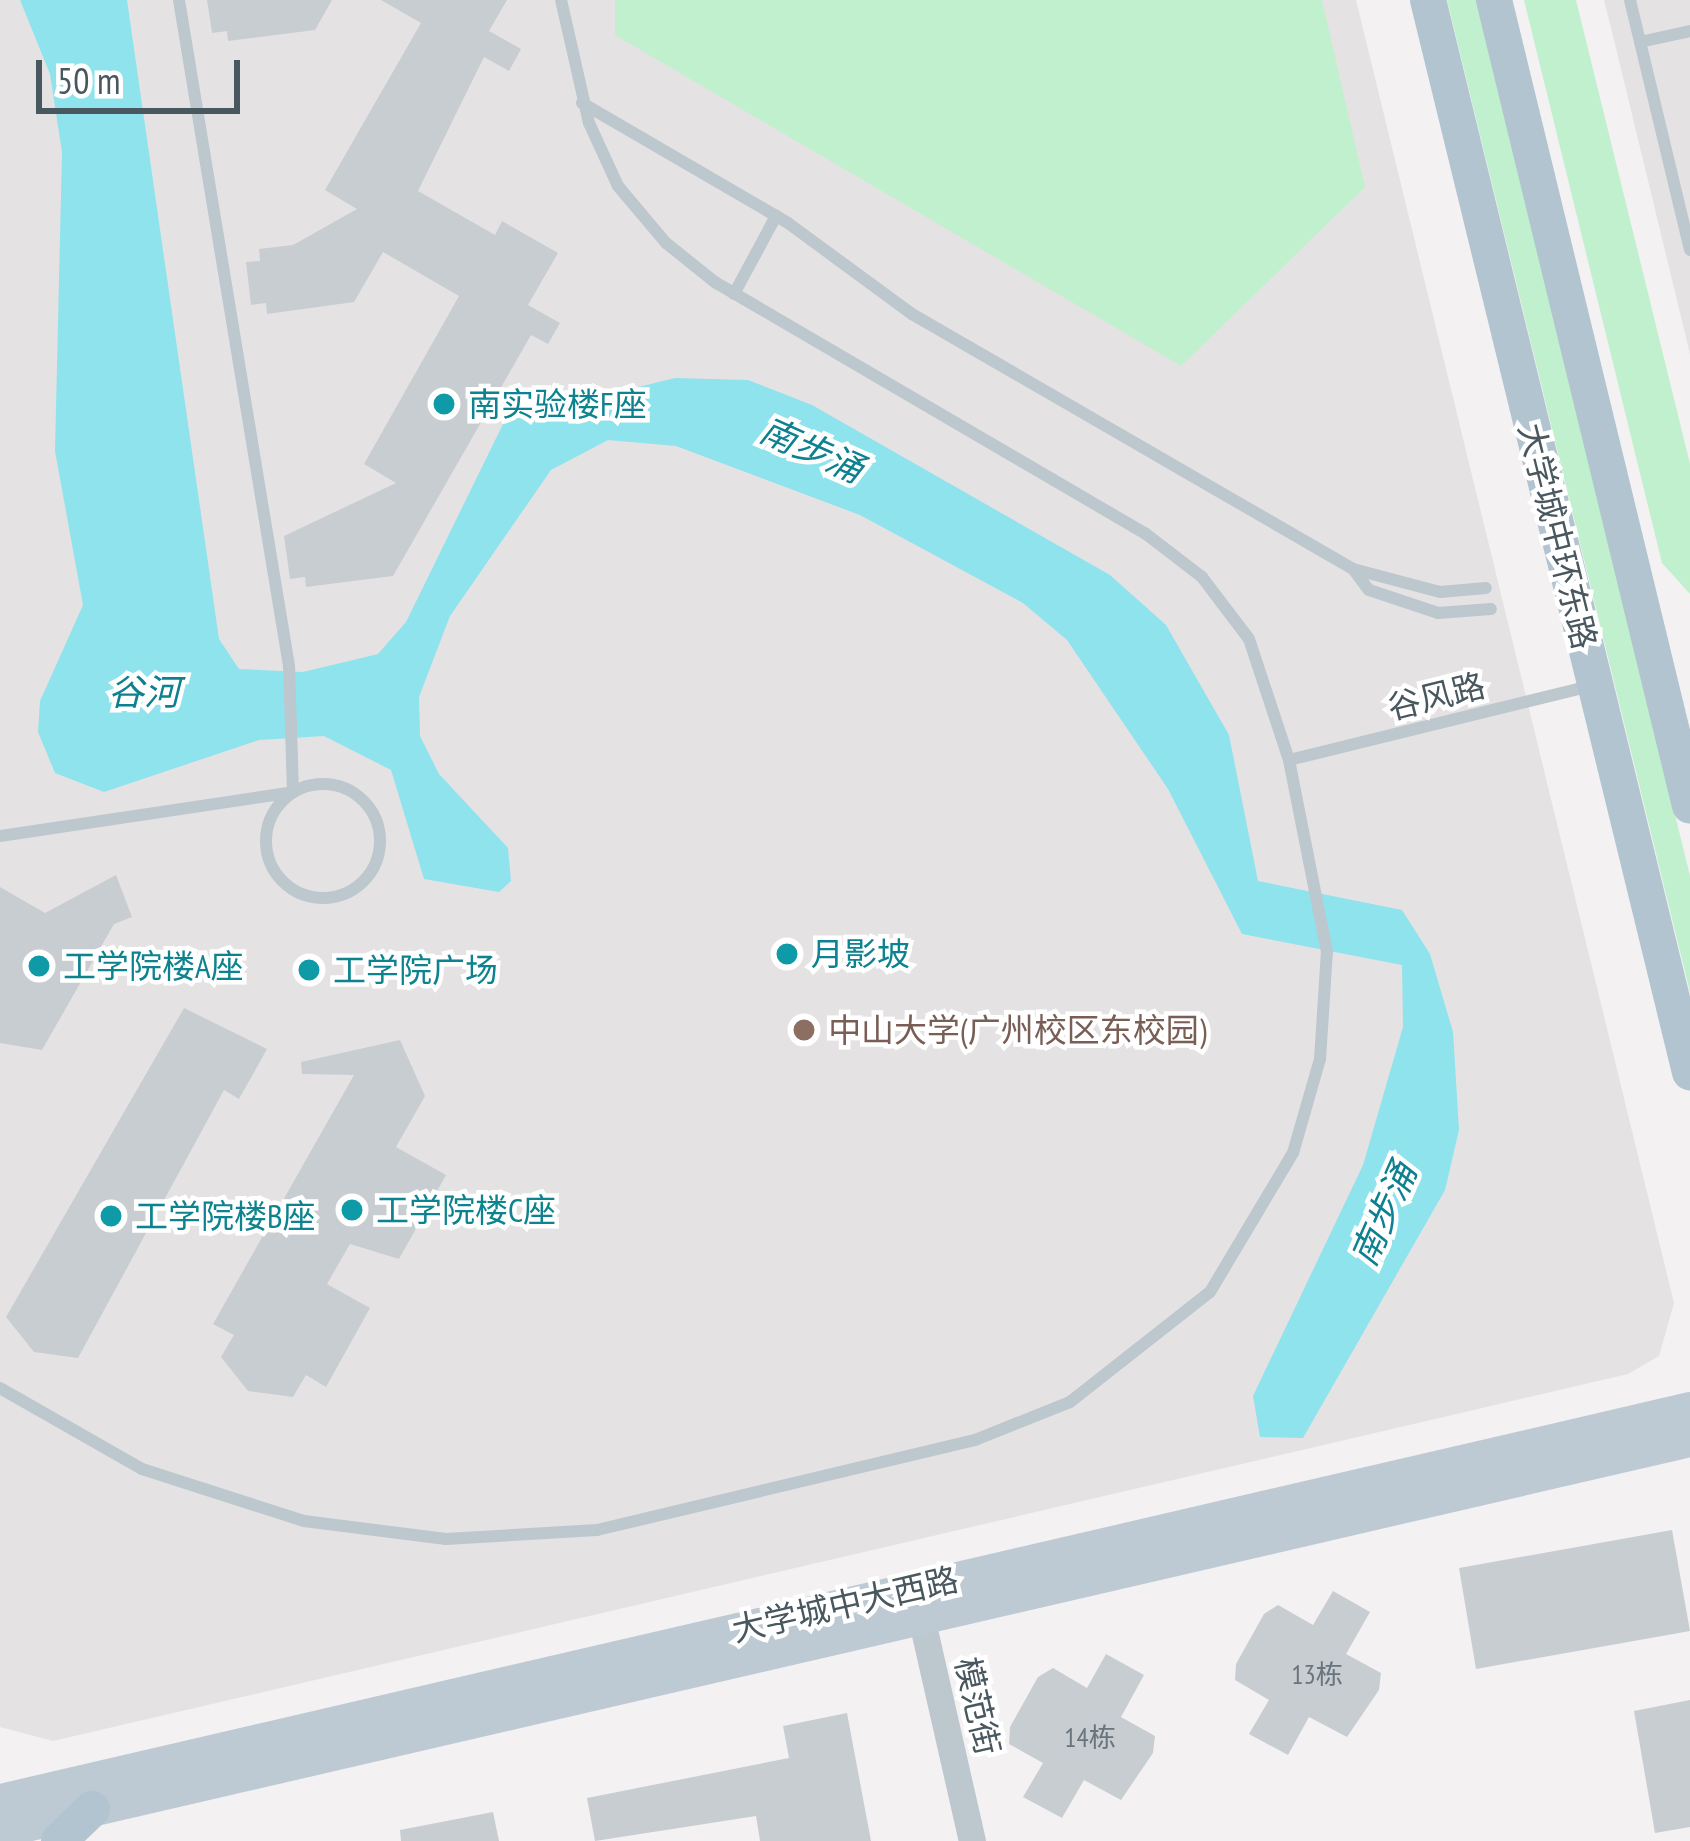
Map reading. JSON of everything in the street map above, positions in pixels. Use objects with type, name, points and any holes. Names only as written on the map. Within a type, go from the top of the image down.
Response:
[{"type":"main road","name":"大学城中环东路","points":[[1428,0],[1690,1072]]},
{"type":"main road","name":"大学城中环东路","points":[[1494,0],[1677,700],[1690,806]]},
{"type":"main road","name":"大学城中大西路","points":[[0,1831],[1690,1408]]},
{"type":"main road","name":"大学城中大西路","points":[[0,1799],[1690,1440]]},
{"type":"main road","points":[[59,1841],[92,1809]]},
{"type":"street","name":"模范街","points":[[918,1602],[972,1841]]},
{"type":"lane","points":[[0,836],[293,791],[336,784],[372,810],[379,854],[353,890],[309,897],[274,871],[267,827],[293,791],[289,666],[179,0]]},
{"type":"lane","points":[[0,1388],[187,1488],[304,1521],[446,1539],[635,1523],[999,1433],[1138,1359],[1243,1250],[1309,1104],[1327,952],[1318,883],[1289,760],[1249,639],[1179,557],[734,294],[638,212],[582,103],[561,0]]},
{"type":"lane","points":[[1630,0],[1690,250]]},
{"type":"lane","points":[[1640,42],[1690,31]]},
{"type":"lane","points":[[582,103],[776,216],[912,314],[1353,569],[1400,605],[1491,609]]},
{"type":"lane","points":[[734,294],[776,216]]},
{"type":"lane","points":[[1353,569],[1440,592],[1486,588]]},
{"type":"lane","name":"谷风路","points":[[1289,760],[1595,686]]},
{"type":"shaded area","name":"中山大学(广州校区东校园)","points":[[0,0],[1356,0],[1674,1303],[1659,1356],[1628,1374],[53,1741],[0,1727]]},
{"type":"shaded area","points":[[1604,0],[1690,0],[1690,354],[1614,40]]},
{"type":"green space","points":[[615,0],[1322,0],[1365,187],[1181,366],[615,35]]},
{"type":"green space","points":[[1447,0],[1476,0],[1690,876],[1690,992]]},
{"type":"green space","points":[[1524,0],[1576,0],[1690,464],[1690,594],[1662,563]]},
{"type":"water","name":"谷河","points":[[20,0],[127,0],[219,639],[239,669],[303,672],[378,654],[406,622],[505,420],[675,378],[748,380],[812,405],[1110,575],[1166,625],[1229,735],[1258,881],[1402,910],[1430,954],[1453,1032],[1459,1130],[1445,1190],[1303,1438],[1260,1437],[1253,1396],[1363,1165],[1403,1027],[1402,965],[1242,934],[1168,789],[1067,640],[1023,603],[860,515],[676,446],[608,440],[551,470],[450,616],[419,697],[420,736],[439,774],[508,848],[511,881],[499,892],[424,879],[391,770],[324,736],[259,740],[104,792],[55,773],[38,732],[40,701],[83,605],[55,451],[62,152],[50,74]]},
{"type":"building","points":[[207,0],[332,0],[315,30],[228,41],[227,31],[212,33]]},
{"type":"building","points":[[381,0],[507,0],[489,31],[521,49],[509,71],[484,57],[418,191],[495,235],[502,221],[558,253],[528,305],[560,323],[548,344],[531,335],[393,576],[306,587],[305,577],[290,579],[284,536],[396,483],[364,464],[459,296],[383,252],[354,302],[267,314],[266,303],[251,305],[246,262],[260,261],[259,249],[293,245],[357,209],[325,190],[421,23]]},
{"type":"building","name":"工学院楼A座","points":[[116,875],[132,917],[114,924],[42,1050],[0,1043],[0,887],[45,913]]},
{"type":"building","name":"工学院楼B座","points":[[184,1008],[267,1049],[239,1099],[224,1090],[78,1358],[34,1352],[6,1317]]},
{"type":"building","name":"工学院楼C座","points":[[400,1040],[425,1096],[396,1147],[446,1175],[399,1259],[350,1244],[327,1284],[370,1308],[326,1387],[306,1375],[293,1397],[248,1391],[221,1357],[234,1335],[213,1324],[354,1075],[302,1074],[301,1062]]},
{"type":"building","points":[[1672,1530],[1690,1631],[1476,1669],[1459,1568]]},
{"type":"building","points":[[1333,1591],[1370,1612],[1346,1654],[1381,1673],[1379,1690],[1347,1737],[1309,1717],[1288,1755],[1249,1734],[1269,1700],[1235,1680],[1236,1664],[1264,1614],[1278,1605],[1313,1625]]},
{"type":"building","points":[[1106,1654],[1144,1675],[1121,1717],[1155,1736],[1153,1753],[1121,1800],[1084,1780],[1062,1818],[1023,1797],[1043,1763],[1009,1744],[1010,1727],[1038,1677],[1053,1668],[1087,1688]]},
{"type":"building","points":[[1690,1700],[1690,1827],[1655,1833],[1634,1711]]},
{"type":"building","points":[[847,1713],[871,1841],[760,1841],[756,1816],[595,1841],[587,1798],[789,1758],[783,1726]]},
{"type":"building","points":[[493,1812],[499,1841],[401,1841],[400,1830]]},
{"type":"place","name":"南实验楼F座","points":[[444,404]]},
{"type":"place","name":"月影坡","points":[[787,954]]},
{"type":"place","name":"工学院楼A座","points":[[39,966]]},
{"type":"place","name":"工学院广场","points":[[309,970]]},
{"type":"place","name":"中山大学(广州校区东校园)","points":[[804,1030]]},
{"type":"place","name":"工学院楼C座","points":[[352,1210]]},
{"type":"place","name":"工学院楼B座","points":[[111,1216]]},
{"type":"water label","name":"南步涌","points":[[812,449]]},
{"type":"water label","name":"南步涌","points":[[1383,1214]]}]
